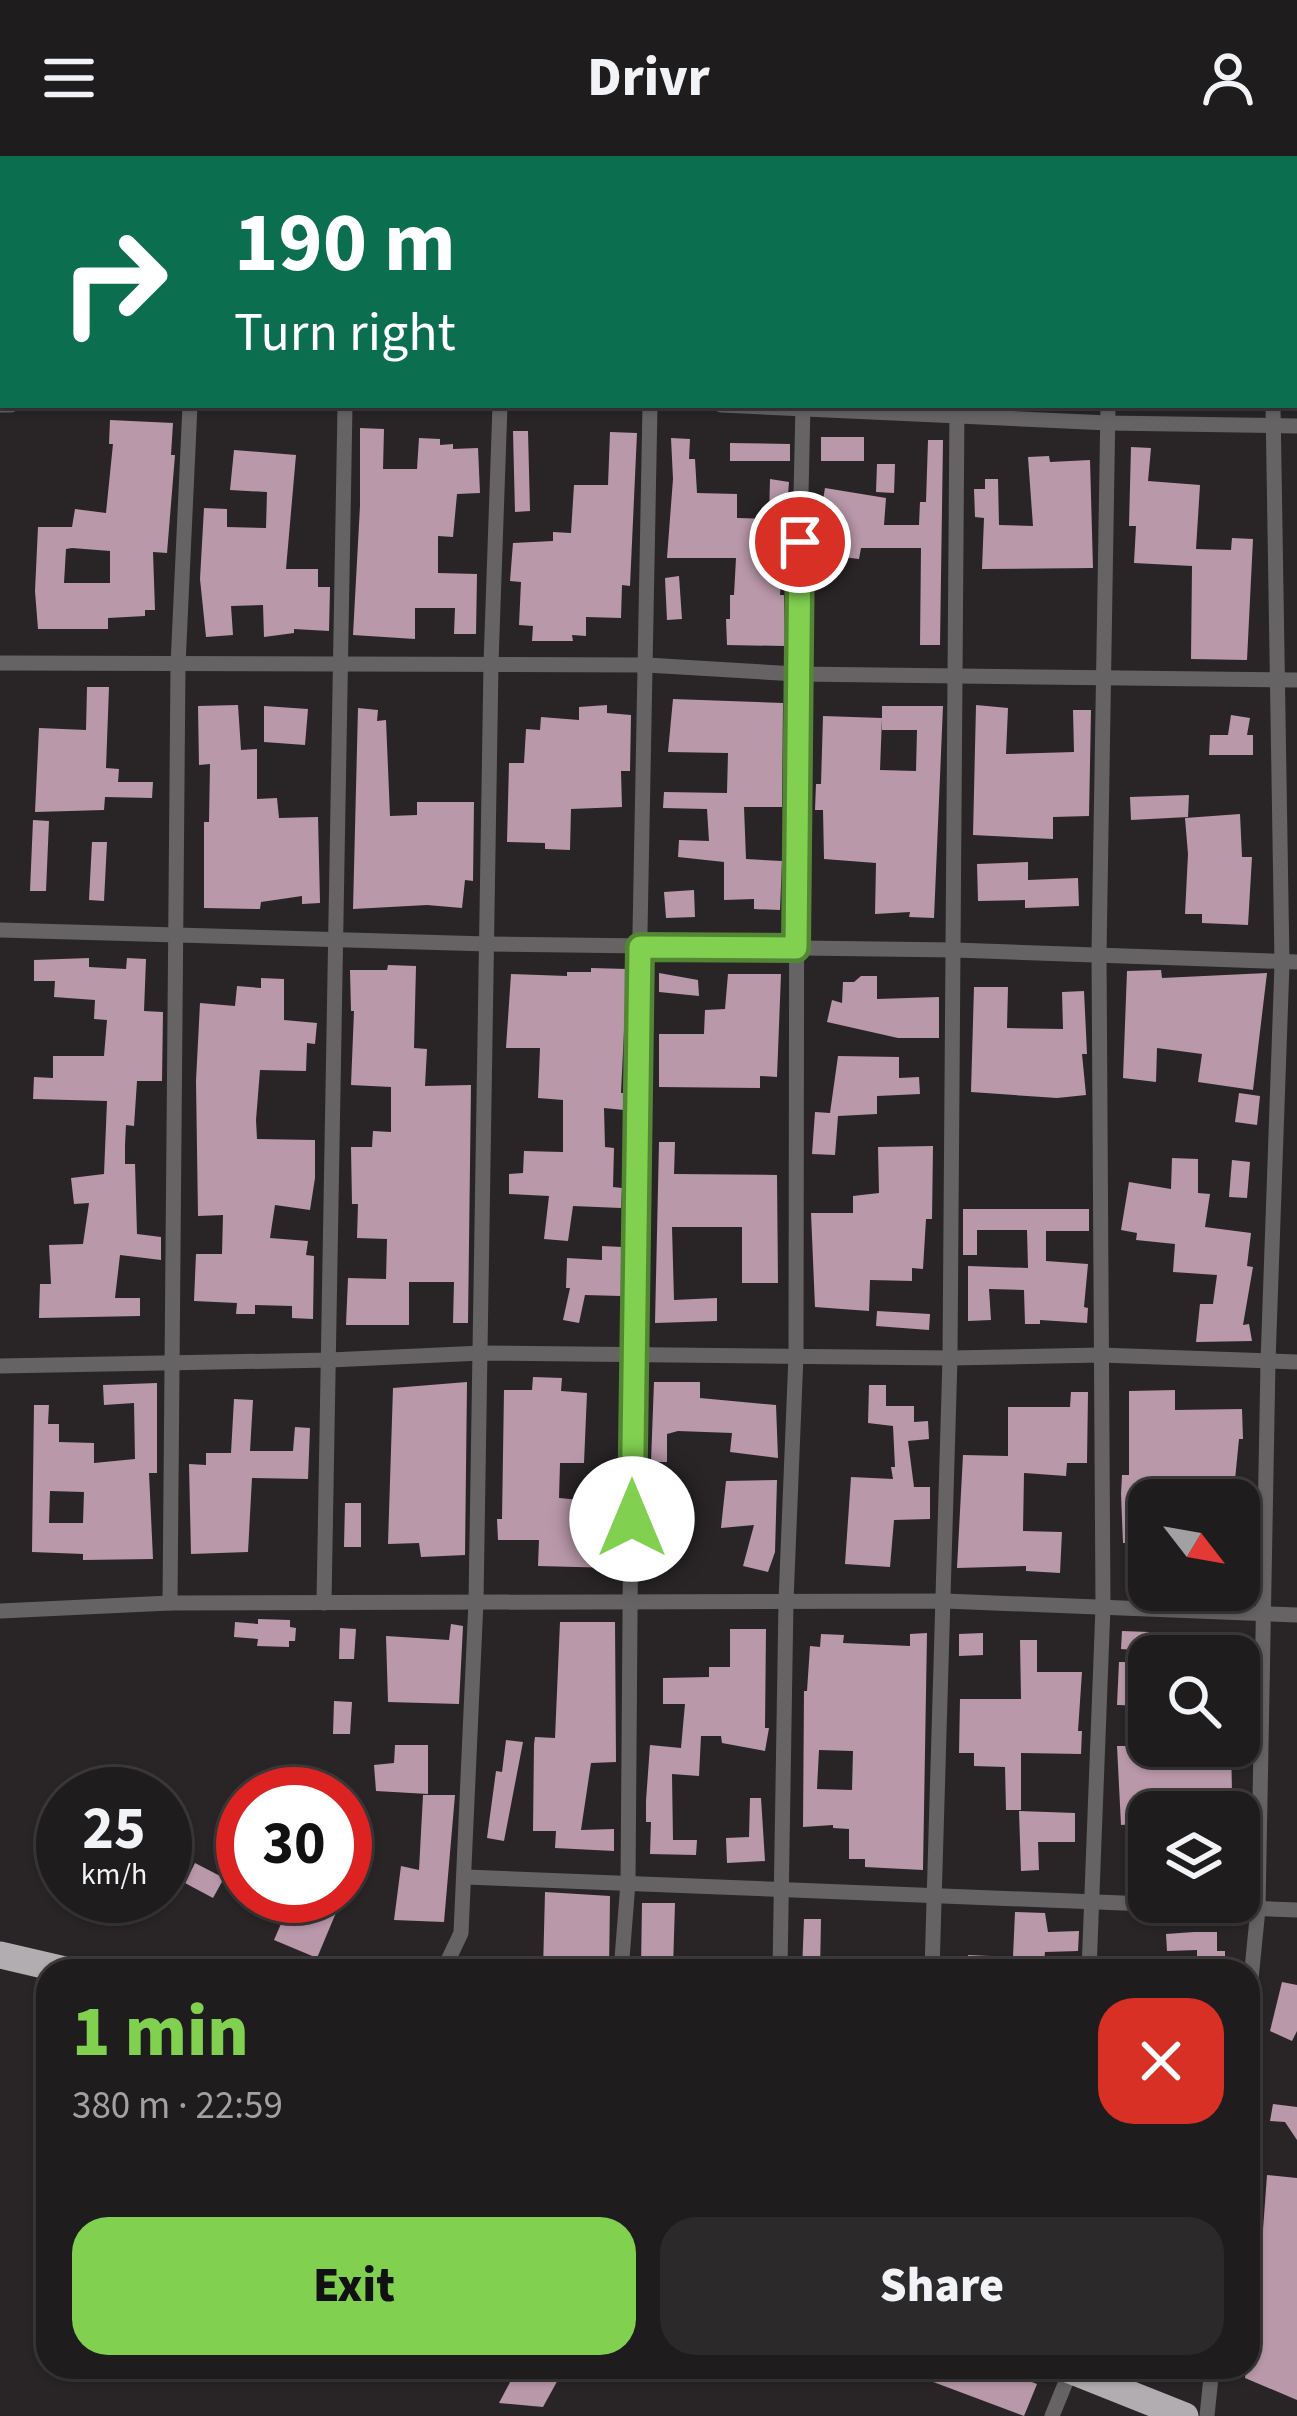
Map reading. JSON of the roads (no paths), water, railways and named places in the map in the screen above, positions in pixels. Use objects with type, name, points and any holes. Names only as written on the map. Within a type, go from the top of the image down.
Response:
[{"type":"highway","points":[[0,1955],[36,1963]]},
{"type":"highway","points":[[1096,2379],[1185,2416]]},
{"type":"street","points":[[170,1603],[178,665],[190,408]]},
{"type":"street","points":[[324,1603],[345,408]]},
{"type":"street","points":[[449,1959],[461,1934],[466,1877],[476,1601],[491,663],[500,408]]},
{"type":"street","points":[[622,1959],[628,1883],[632,1354],[650,408]]},
{"type":"street","points":[[780,1959],[796,1354],[797,674],[803,408]]},
{"type":"street","points":[[842,408],[1108,414],[1297,426]]},
{"type":"street","points":[[1260,1811],[1268,1362],[1290,963],[1288,680],[1274,408]]},
{"type":"street","points":[[932,1959],[950,1358],[957,411]]},
{"type":"street","points":[[1089,1959],[1103,1607],[1100,954],[1108,414]]},
{"type":"street","points":[[0,663],[647,665],[797,674],[1288,680]]},
{"type":"street","points":[[0,930],[488,944],[956,950],[1290,963]]},
{"type":"street","points":[[0,1366],[482,1353],[1100,1355],[1297,1362]]},
{"type":"street","points":[[0,1611],[170,1603],[945,1601],[1297,1615]]},
{"type":"street","points":[[466,1877],[1128,1905]]},
{"type":"street","points":[[1260,1909],[1297,1910]]},
{"type":"street","points":[[1253,1959],[1257,1923]]},
{"type":"street","points":[[1052,2416],[1065,2379]]},
{"type":"street","points":[[1207,2416],[1211,2379]]}]
